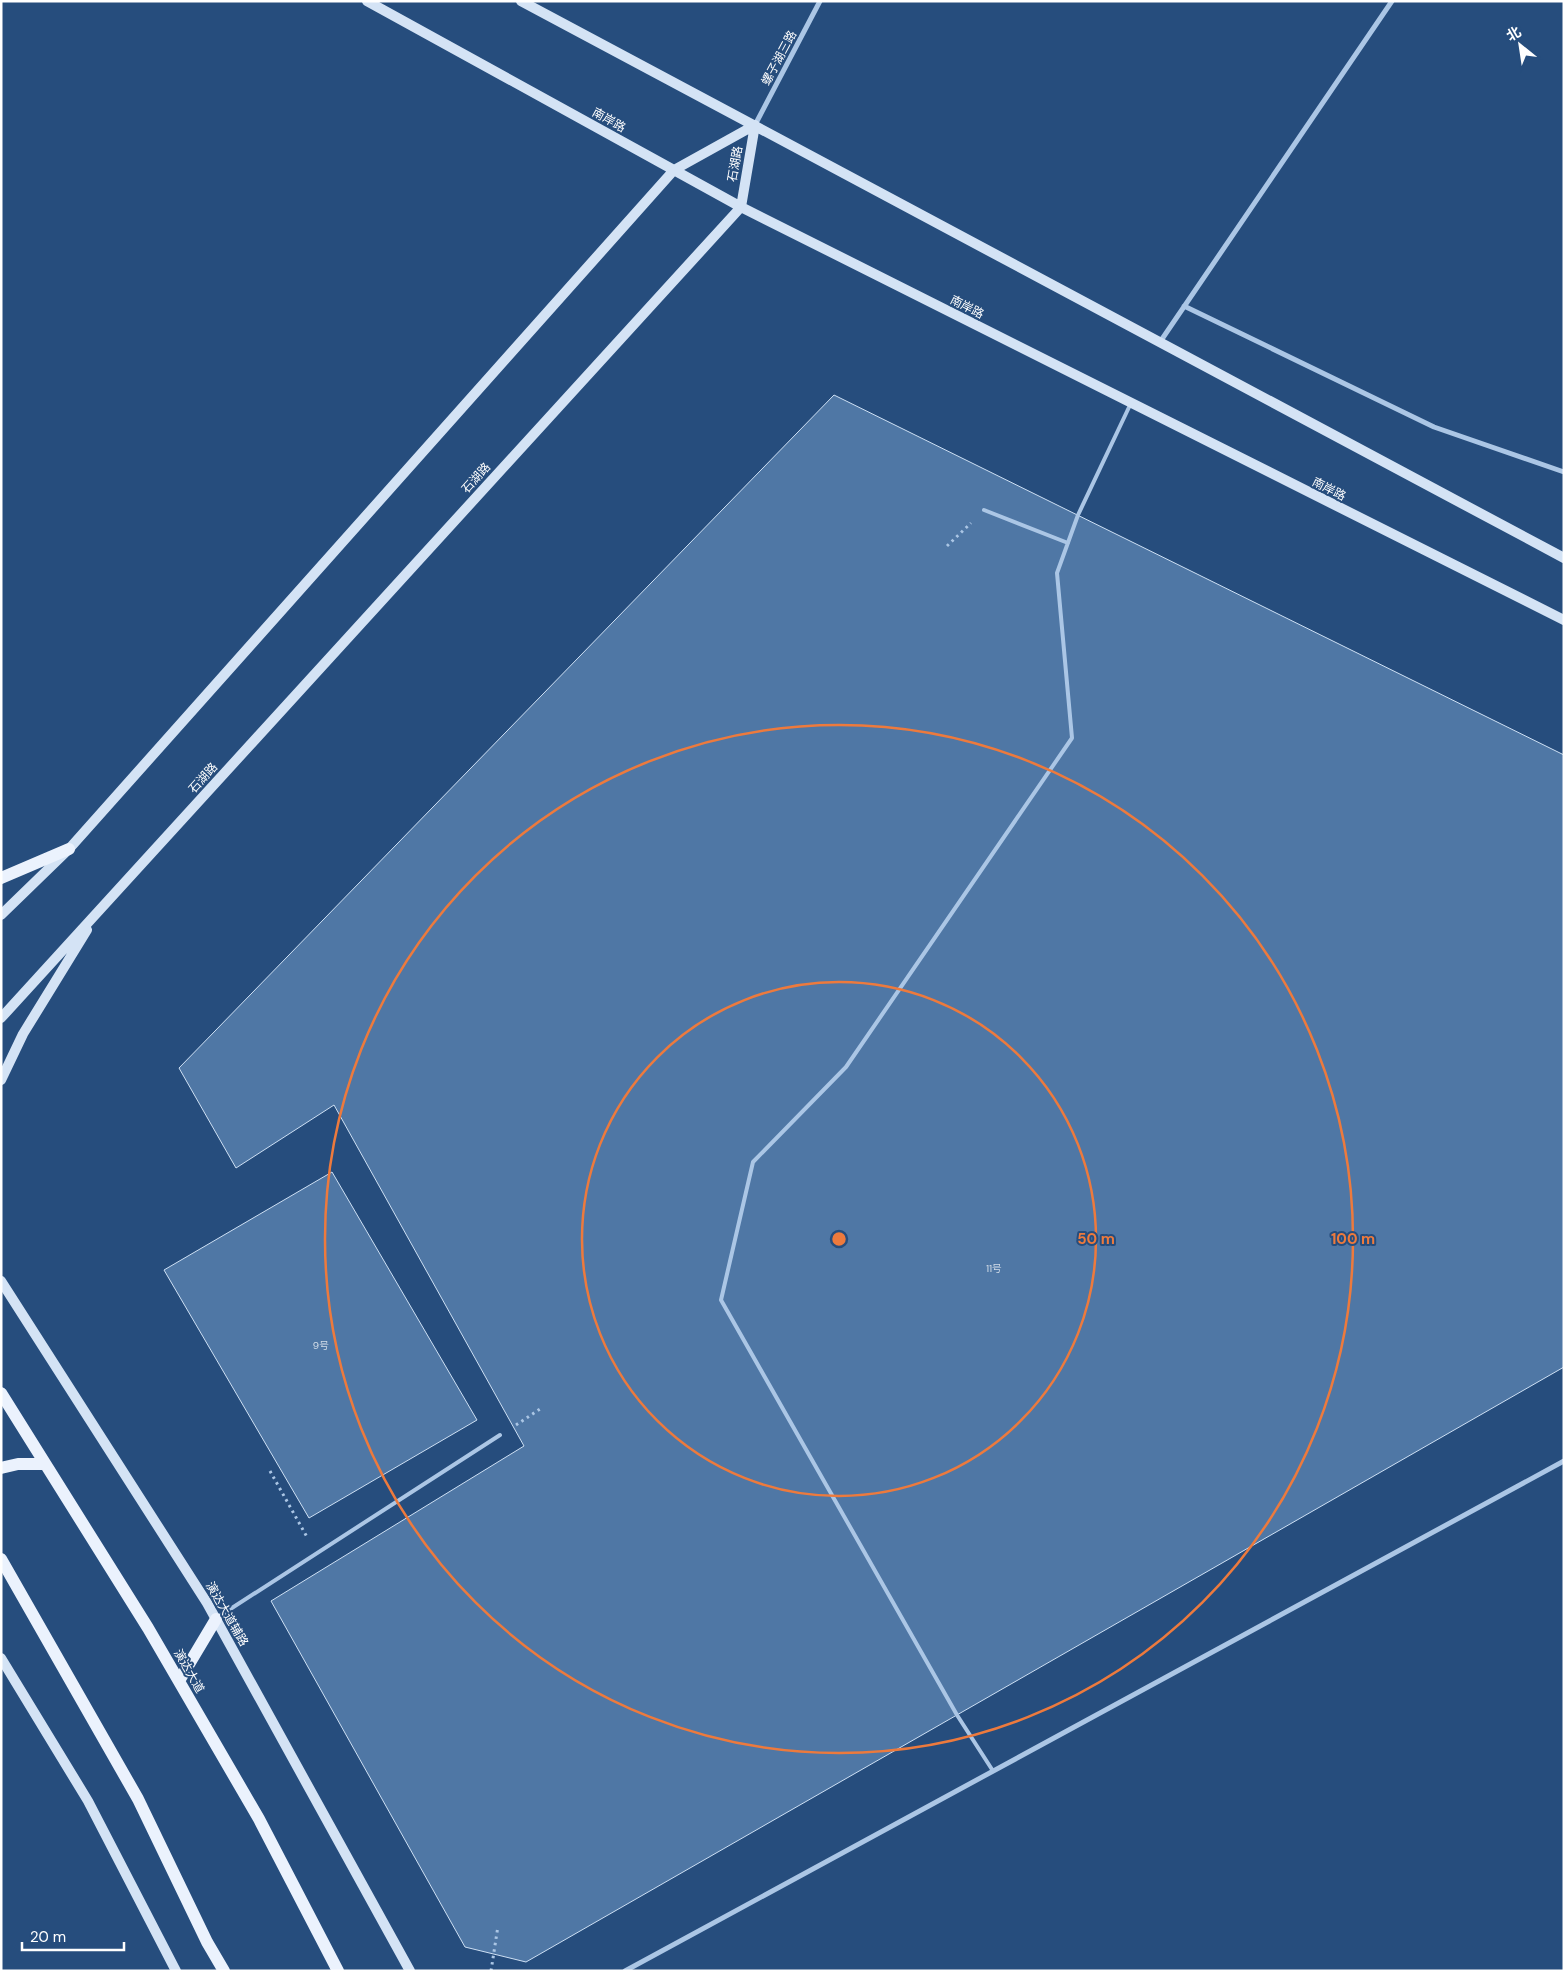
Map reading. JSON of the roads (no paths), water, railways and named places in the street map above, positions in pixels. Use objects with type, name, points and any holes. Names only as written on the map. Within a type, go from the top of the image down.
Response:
[{"type":"main road","name":"南岸路","points":[[367,1],[741,207],[1564,620]]},
{"type":"main road","points":[[521,1],[1564,558]]},
{"type":"main road","name":"石湖路","points":[[1,915],[69,848],[674,170],[754,125]]},
{"type":"main road","name":"石湖路","points":[[1,1018],[741,207],[754,125]]},
{"type":"main road","points":[[1,878],[69,848]]},
{"type":"main road","points":[[1,1080],[23,1034],[101,908]]},
{"type":"main road","name":"演达大道辅路","points":[[1,1281],[216,1619],[410,1971]]},
{"type":"main road","name":"演达大道","points":[[1,1393],[179,1681],[259,1819],[338,1971]]},
{"type":"main road","points":[[1,1468],[18,1464],[45,1464]]},
{"type":"main road","points":[[1,1559],[138,1799],[207,1942],[224,1971]]},
{"type":"main road","points":[[179,1681],[216,1619]]},
{"type":"main road","points":[[1,1658],[88,1802],[176,1971]]},
{"type":"street","name":"螺子湖三路","points":[[754,125],[820,1]]},
{"type":"street","points":[[1160,342],[1392,1]]},
{"type":"street","points":[[1184,306],[1434,427],[1564,472]]},
{"type":"street","points":[[625,1971],[1564,1461]]},
{"type":"lane","points":[[993,1771],[958,1715],[721,1300],[753,1162],[846,1067],[1072,738],[1057,573],[1078,515],[1131,403]]},
{"type":"lane","points":[[984,510],[1068,543]]},
{"type":"lane","points":[[216,1619],[500,1434]]}]
